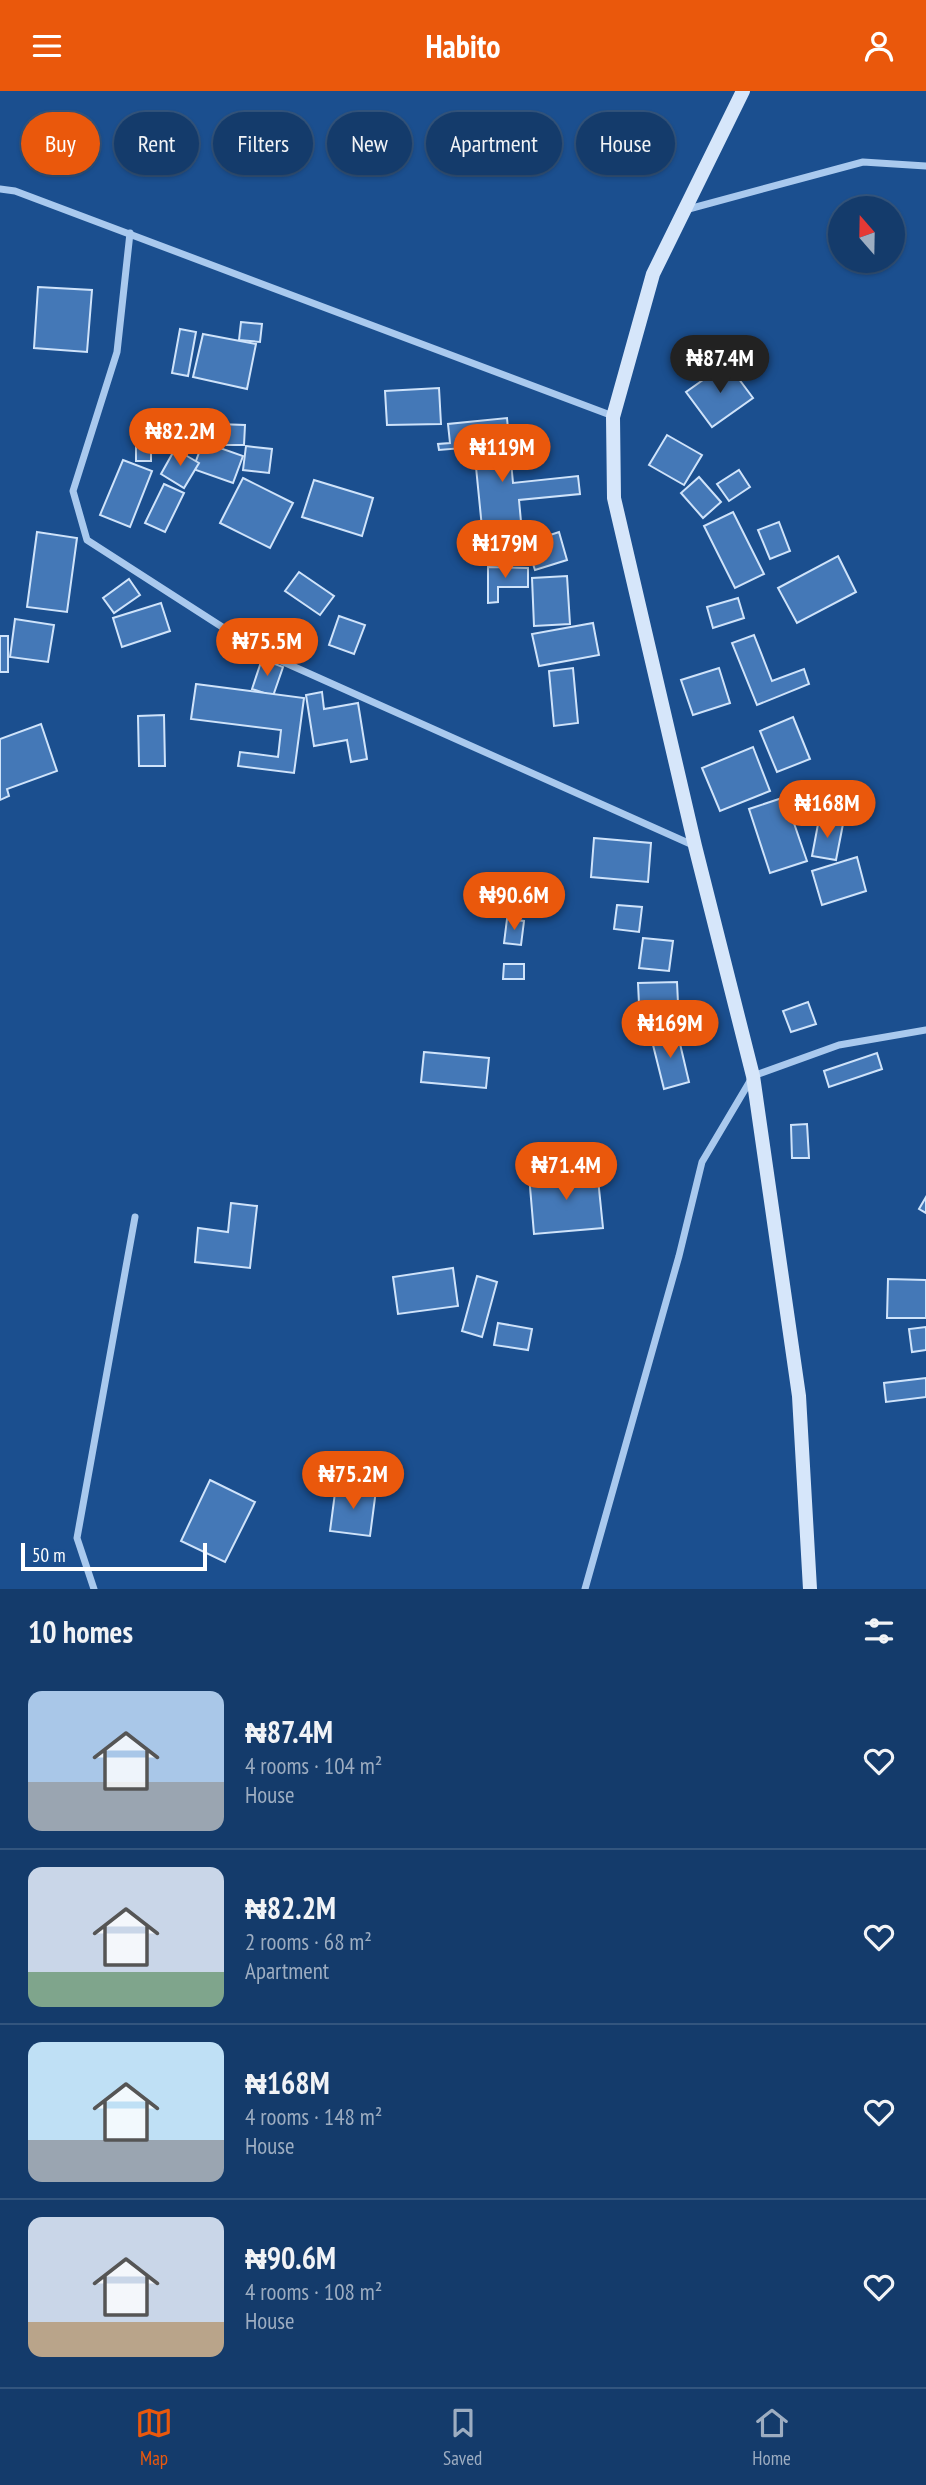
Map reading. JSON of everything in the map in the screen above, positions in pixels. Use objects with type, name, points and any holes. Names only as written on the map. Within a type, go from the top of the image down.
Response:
[{"type":"street","points":[[743,91],[653,274],[613,417],[614,498],[695,846],[754,1076],[799,1396],[810,1589]]},
{"type":"street","points":[[684,210],[863,162],[926,166]]},
{"type":"street","points":[[0,189],[15,191],[130,233],[613,417]]},
{"type":"street","points":[[130,233],[117,352],[73,491],[87,540],[261,652],[695,846]]},
{"type":"street","points":[[585,1589],[680,1256],[702,1162],[754,1076],[839,1045],[926,1030]]},
{"type":"street","points":[[94,1589],[77,1538],[135,1217]]},
{"type":"building","points":[[38,287],[92,290],[87,352],[34,348]]},
{"type":"building","points":[[241,322],[262,324],[260,342],[239,340]]},
{"type":"building","points":[[180,329],[196,332],[188,376],[172,373]]},
{"type":"building","points":[[203,334],[256,344],[247,389],[193,377]]},
{"type":"building","points":[[727,363],[753,398],[712,427],[686,392]]},
{"type":"building","points":[[439,388],[441,424],[387,425],[385,391]]},
{"type":"building","points":[[507,418],[513,483],[578,476],[580,494],[519,500],[524,554],[485,558],[474,447],[439,450],[438,444],[450,443],[448,424]]},
{"type":"building","points":[[217,424],[245,425],[244,445],[217,445]]},
{"type":"building","points":[[136,435],[151,435],[151,461],[136,461]]},
{"type":"building","points":[[667,435],[702,455],[684,485],[649,465]]},
{"type":"building","points":[[203,442],[243,456],[233,483],[193,469]]},
{"type":"building","points":[[246,446],[272,449],[269,473],[243,470]]},
{"type":"building","points":[[175,449],[199,463],[184,488],[161,474]]},
{"type":"building","points":[[123,460],[152,471],[130,527],[100,515]]},
{"type":"building","points":[[739,470],[750,487],[729,501],[717,484]]},
{"type":"building","points":[[699,477],[721,502],[703,518],[681,493]]},
{"type":"building","points":[[243,478],[293,503],[270,548],[220,523]]},
{"type":"building","points":[[314,480],[373,498],[362,536],[302,517]]},
{"type":"building","points":[[164,484],[184,493],[165,532],[145,523]]},
{"type":"building","points":[[733,512],[764,574],[735,588],[704,526]]},
{"type":"building","points":[[779,522],[790,551],[770,559],[758,530]]},
{"type":"building","points":[[37,532],[77,538],[67,612],[27,607]]},
{"type":"building","points":[[559,532],[567,560],[535,570],[526,543]]},
{"type":"building","points":[[838,556],[856,592],[797,623],[778,588]]},
{"type":"building","points":[[488,567],[528,568],[528,587],[498,587],[498,602],[488,603]]},
{"type":"building","points":[[299,572],[334,596],[320,615],[285,591]]},
{"type":"building","points":[[567,576],[570,624],[534,626],[532,578]]},
{"type":"building","points":[[129,579],[140,595],[114,613],[103,598]]},
{"type":"building","points":[[738,598],[744,618],[713,628],[707,607]]},
{"type":"building","points":[[161,603],[170,631],[122,647],[113,618]]},
{"type":"building","points":[[339,616],[365,625],[354,654],[329,645]]},
{"type":"building","points":[[15,619],[54,625],[48,662],[10,657]]},
{"type":"building","points":[[593,623],[599,655],[539,666],[532,634]]},
{"type":"building","points":[[754,635],[772,681],[804,669],[809,684],[757,705],[732,643]]},
{"type":"building","points":[[0,636],[8,636],[8,672],[0,672]]},
{"type":"building","points":[[262,659],[283,667],[273,696],[252,689]]},
{"type":"building","points":[[573,668],[578,723],[554,726],[549,671]]},
{"type":"building","points":[[719,668],[730,703],[693,715],[681,680]]},
{"type":"building","points":[[196,684],[304,698],[294,773],[238,766],[240,752],[278,757],[281,730],[191,719]]},
{"type":"building","points":[[322,692],[324,709],[358,703],[367,759],[351,762],[347,740],[314,746],[306,695]]},
{"type":"building","points":[[164,715],[165,766],[139,766],[138,716]]},
{"type":"building","points":[[793,717],[810,759],[777,772],[760,731]]},
{"type":"building","points":[[41,724],[57,771],[7,789],[9,796],[0,800],[0,739]]},
{"type":"building","points":[[753,747],[770,791],[720,811],[702,768]]},
{"type":"building","points":[[785,797],[807,861],[770,873],[749,809]]},
{"type":"building","points":[[819,819],[843,824],[836,860],[812,856]]},
{"type":"building","points":[[594,838],[651,843],[648,882],[591,877]]},
{"type":"building","points":[[857,857],[866,891],[822,905],[812,871]]},
{"type":"building","points":[[617,905],[642,907],[639,932],[614,929]]},
{"type":"building","points":[[507,919],[524,921],[521,945],[504,943]]},
{"type":"building","points":[[643,938],[673,941],[669,971],[639,968]]},
{"type":"building","points":[[504,964],[524,964],[524,979],[503,979]]},
{"type":"building","points":[[677,982],[678,1003],[639,1004],[638,983]]},
{"type":"building","points":[[808,1002],[816,1024],[791,1032],[783,1011]]},
{"type":"building","points":[[677,1031],[689,1082],[664,1089],[651,1037]]},
{"type":"building","points":[[424,1052],[489,1058],[486,1088],[421,1082]]},
{"type":"building","points":[[877,1053],[882,1069],[829,1087],[824,1071]]},
{"type":"building","points":[[807,1124],[809,1158],[792,1158],[791,1125]]},
{"type":"building","points":[[597,1169],[603,1228],[534,1234],[529,1175]]},
{"type":"building","points":[[926,1197],[926,1213],[919,1209]]},
{"type":"building","points":[[231,1203],[257,1206],[250,1268],[195,1262],[198,1228],[228,1232]]},
{"type":"building","points":[[453,1268],[458,1306],[398,1314],[393,1277]]},
{"type":"building","points":[[477,1276],[497,1282],[482,1337],[462,1331]]},
{"type":"building","points":[[888,1279],[926,1280],[926,1318],[887,1318]]},
{"type":"building","points":[[498,1323],[532,1329],[528,1350],[494,1345]]},
{"type":"building","points":[[926,1327],[926,1350],[912,1352],[909,1329]]},
{"type":"building","points":[[926,1378],[926,1397],[886,1402],[884,1383]]},
{"type":"building","points":[[210,1480],[255,1502],[225,1562],[181,1541]]},
{"type":"building","points":[[336,1485],[376,1490],[370,1536],[330,1531]]}]
